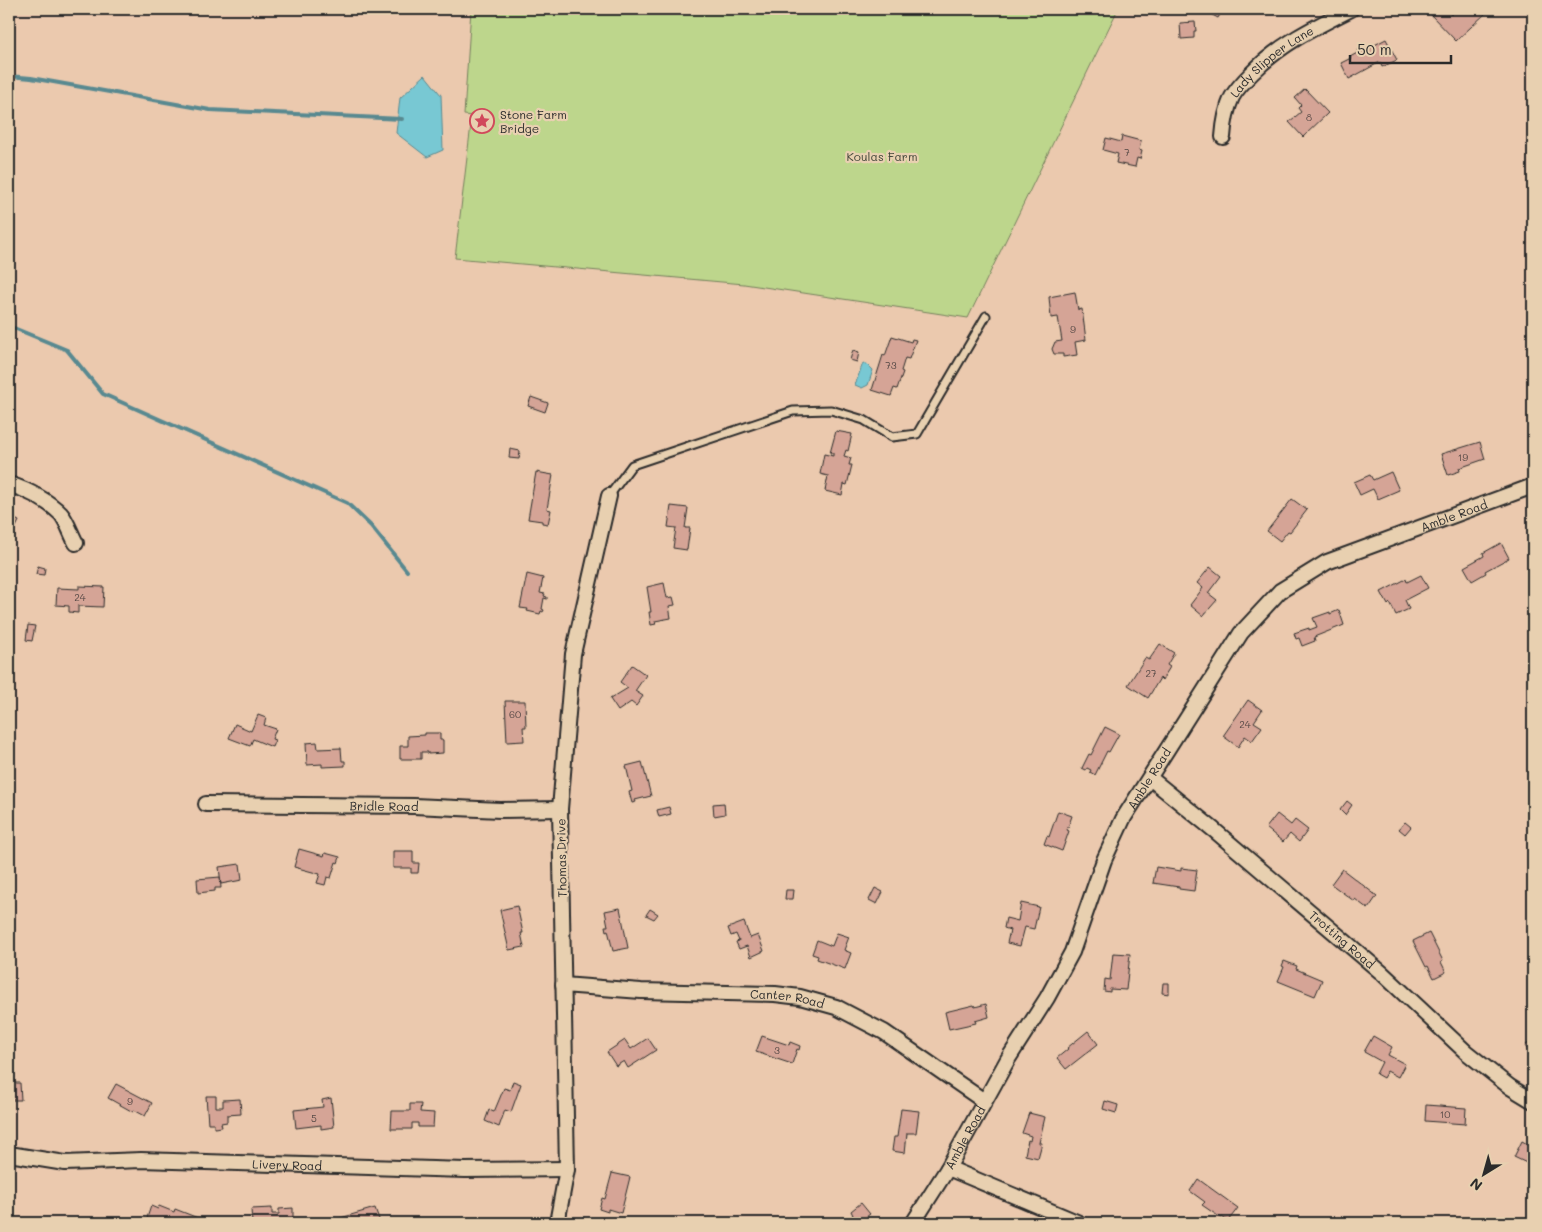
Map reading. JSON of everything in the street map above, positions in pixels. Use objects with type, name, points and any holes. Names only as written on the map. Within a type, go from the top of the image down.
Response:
[{"type":"street","name":"Lady Slipper Lane","points":[[1224,137],[1224,124],[1229,103],[1238,89],[1263,61],[1290,41],[1350,9]]},
{"type":"street","points":[[9,484],[25,489],[62,515],[76,543]]},
{"type":"street","name":"Amble Road","points":[[913,1223],[948,1168],[1008,1059],[1047,998],[1072,952],[1104,860],[1123,819],[1241,633],[1280,591],[1327,562],[1533,486]]},
{"type":"street","name":"Thomas Drive","points":[[557,1223],[567,1169],[560,809],[574,654],[609,496]]},
{"type":"street","name":"Trotting Road","points":[[1150,778],[1382,973],[1466,1052],[1510,1087],[1533,1100]]},
{"type":"street","name":"Bridle Road","points":[[206,804],[414,806],[500,810],[560,809]]},
{"type":"street","name":"Canter Road","points":[[563,985],[641,991],[774,994],[800,997],[836,1007],[884,1032],[984,1101]]},
{"type":"street","name":"Livery Road","points":[[9,1154],[65,1163],[141,1160],[465,1170],[567,1169]]},
{"type":"street","points":[[948,1168],[1080,1223]]},
{"type":"lane","points":[[609,496],[632,465],[793,411],[831,410],[864,420],[892,437],[917,434],[986,316]]},
{"type":"green space","name":"Koulas Farm","points":[[471,9],[1118,9],[968,318],[744,284],[455,258],[472,116],[464,115]]},
{"type":"water","points":[[425,75],[441,95],[443,150],[427,157],[396,133],[400,98]]},
{"type":"water","points":[[863,363],[873,370],[868,385],[862,388],[855,385]]},
{"type":"building","points":[[1201,9],[1220,9],[1222,11],[1218,18]]},
{"type":"building","points":[[1435,9],[1446,9],[1451,15],[1456,10],[1454,9],[1481,9],[1486,13],[1456,41],[1430,14]]},
{"type":"building","points":[[1195,22],[1196,31],[1194,31],[1194,38],[1181,39],[1180,23]]},
{"type":"building","points":[[1386,39],[1397,60],[1382,67],[1380,62],[1349,79],[1341,63],[1351,58],[1363,47],[1365,50]]},
{"type":"building","points":[[1305,89],[1328,113],[1303,137],[1289,122],[1301,112],[1298,108],[1301,105],[1295,98]]},
{"type":"building","points":[[1122,136],[1141,141],[1139,150],[1142,151],[1140,159],[1137,158],[1135,167],[1116,163],[1118,154],[1103,150],[1106,138],[1121,142]]},
{"type":"building","points":[[1075,292],[1078,310],[1082,309],[1086,340],[1075,342],[1077,355],[1063,357],[1063,354],[1054,354],[1052,349],[1055,342],[1062,341],[1058,317],[1051,318],[1049,297]]},
{"type":"building","points":[[892,336],[911,342],[912,339],[916,340],[909,359],[905,358],[901,371],[903,372],[897,389],[894,388],[891,396],[872,390],[883,355],[885,356]]},
{"type":"building","points":[[853,350],[859,352],[857,362],[850,360]]},
{"type":"building","points":[[531,397],[548,403],[545,412],[528,406]]},
{"type":"building","points":[[836,431],[852,434],[848,451],[846,450],[844,456],[851,458],[849,465],[852,465],[847,485],[844,484],[842,495],[825,491],[828,476],[820,474],[824,454],[833,456],[833,453],[830,453]]},
{"type":"building","points":[[1480,442],[1485,459],[1459,468],[1460,471],[1448,475],[1441,454]]},
{"type":"building","points":[[510,449],[520,451],[519,459],[509,458]]},
{"type":"building","points":[[536,472],[553,475],[547,509],[551,510],[548,524],[528,519]]},
{"type":"building","points":[[1391,472],[1399,490],[1378,499],[1373,489],[1360,495],[1354,482],[1370,475],[1373,480]]},
{"type":"building","points":[[1292,499],[1307,510],[1290,532],[1288,531],[1280,541],[1267,531]]},
{"type":"building","points":[[671,506],[688,508],[685,528],[690,528],[687,550],[673,548],[676,528],[668,527]]},
{"type":"building","points":[[9,516],[19,521],[9,541]]},
{"type":"building","points":[[1501,543],[1509,558],[1485,571],[1486,573],[1472,581],[1464,567],[1484,556],[1483,553]]},
{"type":"building","points":[[38,566],[45,568],[44,575],[36,574]]},
{"type":"building","points":[[1210,567],[1221,576],[1208,593],[1217,600],[1203,616],[1190,605],[1203,588],[1197,583]]},
{"type":"building","points":[[527,574],[543,578],[540,593],[545,594],[544,596],[547,599],[544,598],[542,609],[544,610],[540,614],[520,608]]},
{"type":"building","points":[[1421,575],[1428,588],[1405,600],[1409,609],[1396,615],[1390,603],[1388,605],[1381,592],[1406,579],[1407,582]]},
{"type":"building","points":[[664,583],[667,598],[673,597],[675,605],[669,606],[671,618],[655,621],[656,624],[651,625],[647,587]]},
{"type":"building","points":[[79,586],[104,587],[103,607],[78,606],[78,613],[69,612],[69,606],[56,605],[57,588],[79,589]]},
{"type":"building","points":[[1339,610],[1344,625],[1314,637],[1315,641],[1302,646],[1299,638],[1296,639],[1294,633],[1317,627],[1313,618]]},
{"type":"building","points":[[28,625],[35,626],[32,641],[26,640]]},
{"type":"building","points":[[1160,644],[1174,653],[1167,665],[1170,667],[1162,680],[1160,678],[1148,698],[1128,685],[1145,658],[1149,660]]},
{"type":"building","points":[[632,665],[646,675],[635,691],[643,696],[636,706],[631,702],[618,711],[610,699],[628,688],[620,682]]},
{"type":"building","points":[[1248,700],[1262,710],[1254,722],[1262,727],[1252,741],[1245,736],[1238,747],[1223,736]]},
{"type":"building","points":[[505,701],[525,701],[526,727],[523,727],[524,741],[507,742]]},
{"type":"building","points":[[258,715],[266,718],[264,725],[276,729],[272,739],[275,740],[272,747],[253,739],[250,746],[229,738],[235,724],[251,731]]},
{"type":"building","points":[[1105,727],[1119,734],[1109,752],[1107,751],[1095,775],[1090,772],[1091,770],[1082,768]]},
{"type":"building","points":[[425,733],[440,733],[440,740],[443,740],[443,753],[428,754],[428,752],[421,752],[421,759],[400,759],[400,746],[408,746],[408,736],[425,735]]},
{"type":"building","points":[[317,742],[318,749],[341,748],[342,761],[345,761],[345,766],[322,767],[322,764],[307,765],[306,743]]},
{"type":"building","points":[[642,762],[651,796],[635,800],[636,802],[632,803],[629,792],[632,791],[626,766]]},
{"type":"building","points":[[1347,801],[1352,805],[1345,815],[1340,810]]},
{"type":"building","points":[[724,803],[725,814],[714,816],[713,804]]},
{"type":"building","points":[[669,807],[671,814],[659,817],[657,810]]},
{"type":"building","points":[[1058,811],[1072,816],[1062,851],[1044,844],[1047,836],[1049,837]]},
{"type":"building","points":[[1277,814],[1291,825],[1295,820],[1308,830],[1299,842],[1290,834],[1283,842],[1266,828]]},
{"type":"building","points":[[1405,822],[1411,827],[1405,834],[1399,829]]},
{"type":"building","points":[[299,849],[324,856],[325,853],[340,857],[338,863],[336,862],[331,878],[327,877],[325,885],[317,883],[320,874],[294,867]]},
{"type":"building","points":[[393,851],[413,851],[413,863],[419,863],[418,873],[411,873],[411,868],[393,868]]},
{"type":"building","points":[[240,864],[242,880],[221,884],[219,867]]},
{"type":"building","points":[[1156,867],[1181,871],[1181,868],[1197,870],[1194,891],[1153,883]]},
{"type":"building","points":[[1342,869],[1377,896],[1368,909],[1331,884]]},
{"type":"building","points":[[220,877],[221,888],[215,888],[215,891],[198,893],[197,879]]},
{"type":"building","points":[[875,888],[883,892],[877,904],[869,900]]},
{"type":"building","points":[[786,890],[794,890],[793,899],[785,899]]},
{"type":"building","points":[[1021,903],[1039,907],[1034,929],[1025,927],[1020,946],[1007,943],[1010,930],[1004,928],[1006,918],[1018,921]]},
{"type":"building","points":[[517,906],[524,947],[509,950],[500,910]]},
{"type":"building","points":[[620,908],[628,948],[613,951],[608,930],[606,931],[605,926],[608,926],[605,911]]},
{"type":"building","points":[[650,909],[658,914],[654,919],[646,915]]},
{"type":"building","points":[[744,922],[750,938],[758,935],[764,951],[751,957],[747,946],[739,949],[736,942],[739,941],[736,934],[731,936],[728,928]]},
{"type":"building","points":[[837,933],[849,937],[844,950],[851,953],[845,969],[817,959],[818,956],[812,954],[817,940],[832,946]]},
{"type":"building","points":[[1429,933],[1443,961],[1441,962],[1446,972],[1434,978],[1428,966],[1426,967],[1413,941]]},
{"type":"building","points":[[1113,953],[1130,954],[1126,990],[1110,989],[1110,992],[1104,991],[1105,979],[1110,980]]},
{"type":"building","points":[[1284,961],[1297,966],[1296,969],[1322,980],[1315,996],[1278,981],[1284,967],[1282,966]]},
{"type":"building","points":[[1163,983],[1169,983],[1169,994],[1162,993]]},
{"type":"building","points":[[986,1004],[989,1017],[975,1021],[976,1023],[949,1029],[945,1012]]},
{"type":"building","points":[[1088,1031],[1098,1044],[1066,1069],[1057,1058]]},
{"type":"building","points":[[762,1036],[789,1045],[790,1042],[800,1046],[799,1050],[797,1049],[792,1064],[756,1052]]},
{"type":"building","points":[[1373,1036],[1392,1047],[1388,1055],[1405,1064],[1398,1077],[1387,1071],[1383,1078],[1376,1074],[1382,1062],[1364,1052]]},
{"type":"building","points":[[648,1038],[656,1050],[628,1068],[624,1061],[616,1066],[607,1052],[625,1040],[631,1049]]},
{"type":"building","points":[[1533,1039],[1533,1055],[1532,1056],[1525,1046]]},
{"type":"building","points":[[513,1081],[521,1084],[511,1112],[505,1110],[499,1127],[485,1121],[489,1110],[494,1112],[504,1088],[510,1090]]},
{"type":"building","points":[[9,1083],[20,1083],[21,1100],[9,1100]]},
{"type":"building","points":[[116,1084],[152,1103],[145,1116],[134,1110],[133,1112],[108,1098]]},
{"type":"building","points":[[206,1096],[216,1096],[216,1107],[223,1107],[223,1100],[240,1099],[241,1114],[227,1115],[227,1122],[221,1123],[222,1127],[214,1128],[214,1123],[208,1123]]},
{"type":"building","points":[[331,1098],[334,1127],[321,1129],[321,1125],[296,1128],[294,1110],[323,1107],[322,1100]]},
{"type":"building","points":[[1105,1101],[1118,1105],[1116,1113],[1103,1109]]},
{"type":"building","points":[[410,1104],[421,1104],[420,1112],[434,1113],[433,1127],[418,1127],[418,1123],[412,1123],[412,1129],[391,1129],[392,1111],[410,1111]]},
{"type":"building","points":[[1426,1105],[1466,1108],[1465,1124],[1425,1121]]},
{"type":"building","points":[[901,1109],[919,1111],[916,1133],[907,1133],[905,1153],[892,1151],[894,1137],[897,1137]]},
{"type":"building","points":[[1029,1113],[1045,1117],[1039,1143],[1042,1143],[1038,1158],[1025,1155],[1028,1140],[1030,1141],[1031,1136],[1022,1133]]},
{"type":"building","points":[[1522,1141],[1533,1147],[1533,1166],[1514,1157]]},
{"type":"building","points":[[612,1173],[630,1177],[621,1213],[608,1209],[608,1212],[599,1209],[602,1198],[605,1199]]},
{"type":"building","points":[[1198,1179],[1238,1208],[1228,1221],[1202,1205],[1205,1202],[1190,1191]]},
{"type":"building","points":[[861,1203],[870,1214],[858,1223],[844,1223],[853,1215],[851,1211]]},
{"type":"building","points":[[151,1206],[158,1209],[159,1206],[174,1212],[175,1209],[203,1220],[202,1223],[160,1223],[147,1218]]},
{"type":"building","points":[[272,1208],[272,1214],[279,1214],[279,1209],[293,1208],[293,1223],[252,1223],[251,1209]]},
{"type":"building","points":[[375,1208],[380,1222],[338,1223],[337,1219]]},
{"type":"waterway","points":[[9,76],[31,78],[210,110],[402,119]]},
{"type":"waterway","points":[[9,326],[67,350],[103,394],[347,503],[371,526],[407,571]]},
{"type":"place","name":"Stone Farm Bridge","points":[[482,121]]}]
